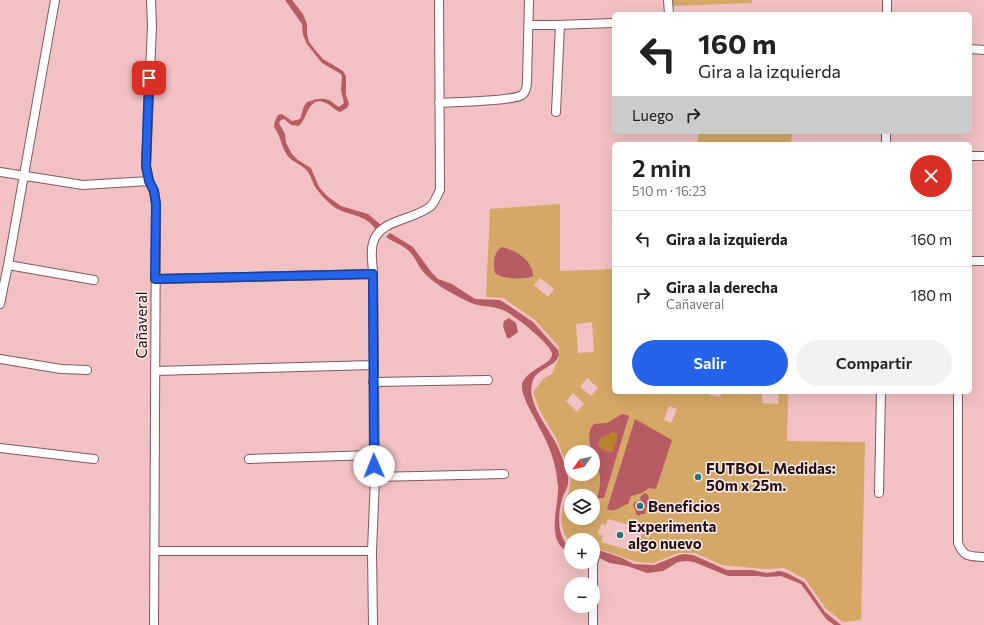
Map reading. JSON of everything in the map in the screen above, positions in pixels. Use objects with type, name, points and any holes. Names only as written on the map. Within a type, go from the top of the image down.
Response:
[{"type":"street","points":[[0,304],[55,0]]},
{"type":"street","name":"Cañaveral","points":[[151,0],[152,26],[146,166],[149,181],[154,191],[156,204],[154,625]]},
{"type":"street","points":[[372,625],[372,551],[375,477],[372,251],[376,233],[384,226],[419,213],[432,206],[440,190],[439,0]]},
{"type":"street","points":[[439,103],[511,99],[523,95],[526,90],[527,81],[529,0]]},
{"type":"street","points":[[668,0],[669,12]]},
{"type":"street","points":[[887,0],[887,12]]},
{"type":"street","points":[[529,25],[612,23]]},
{"type":"street","points":[[556,112],[560,25]]},
{"type":"street","points":[[972,49],[984,50]]},
{"type":"street","points":[[972,156],[984,156]]},
{"type":"street","points":[[0,172],[83,185],[149,181]]},
{"type":"street","points":[[972,260],[984,261]]},
{"type":"street","points":[[8,265],[94,280]]},
{"type":"street","points":[[155,279],[373,274]]},
{"type":"street","points":[[0,359],[61,369],[87,370]]},
{"type":"street","points":[[155,371],[373,366]]},
{"type":"street","points":[[373,382],[488,380]]},
{"type":"street","points":[[879,493],[881,394]]},
{"type":"street","points":[[958,394],[958,543],[962,552],[969,556],[984,557]]},
{"type":"street","points":[[0,448],[94,459]]},
{"type":"street","points":[[249,459],[374,456]]},
{"type":"street","points":[[375,477],[504,474]]},
{"type":"street","points":[[155,550],[372,551]]},
{"type":"street","points":[[593,625],[594,569]]},
{"type":"shaded area","points":[[285,0],[292,0],[303,14],[307,24],[309,42],[316,51],[323,59],[343,71],[346,76],[346,95],[349,104],[347,108],[340,112],[326,103],[320,101],[315,102],[309,108],[299,126],[291,125],[284,119],[281,120],[279,123],[285,134],[286,143],[292,154],[298,160],[311,168],[319,187],[327,196],[341,206],[368,214],[382,226],[377,231],[367,221],[333,206],[320,194],[308,172],[287,155],[274,127],[278,115],[282,114],[292,121],[300,119],[304,106],[307,102],[318,99],[326,99],[339,107],[344,103],[341,90],[341,74],[322,63],[307,44],[303,35],[302,24]]},
{"type":"shaded area","points":[[670,0],[752,0],[752,3],[670,6]]},
{"type":"shaded area","points":[[698,134],[792,134],[791,142],[698,142]]},
{"type":"shaded area","points":[[560,204],[560,271],[612,269],[612,394],[710,394],[720,397],[721,394],[762,394],[762,403],[778,404],[779,394],[788,394],[787,441],[865,442],[861,620],[843,622],[826,609],[805,579],[784,568],[765,569],[722,565],[695,553],[679,553],[653,563],[637,562],[600,549],[600,535],[603,536],[601,542],[636,552],[643,529],[608,519],[606,525],[601,524],[598,533],[564,534],[561,521],[564,503],[564,525],[600,525],[600,489],[569,489],[570,481],[600,481],[600,445],[564,445],[564,458],[557,440],[540,411],[533,392],[544,378],[552,374],[559,358],[559,347],[535,320],[503,298],[486,297],[490,209]],"holes":[[[540,278],[554,289],[548,297],[534,285]],[[592,322],[594,352],[578,353],[576,324]],[[587,378],[598,388],[591,396],[580,387]],[[573,393],[584,404],[577,412],[566,401]],[[669,406],[677,409],[671,423],[664,420]]]},
{"type":"shaded area","points":[[390,233],[413,247],[438,279],[452,284],[475,299],[500,300],[533,322],[558,350],[559,355],[556,361],[541,371],[534,378],[531,386],[534,404],[559,449],[564,464],[564,481],[568,481],[566,489],[564,489],[559,516],[560,531],[564,540],[564,549],[558,542],[555,534],[558,487],[553,458],[526,403],[522,388],[526,377],[551,358],[552,354],[550,350],[539,337],[523,323],[503,310],[471,303],[437,284],[425,274],[409,251],[386,237]]},
{"type":"shaded area","points":[[502,247],[518,253],[527,261],[532,270],[533,276],[514,278],[502,277],[495,273],[495,255]]},
{"type":"shaded area","points":[[509,318],[516,323],[518,332],[510,338],[507,338],[503,326],[504,321]]},
{"type":"shaded area","points":[[622,414],[629,416],[604,498],[600,498],[599,489],[600,448],[602,450],[612,452],[617,439],[617,434],[613,432],[601,438],[598,445],[590,445],[589,434],[594,424],[607,423]]},
{"type":"shaded area","points":[[635,419],[672,440],[656,489],[649,488],[642,493],[631,496],[628,504],[616,510],[609,510],[607,509]]},
{"type":"shaded area","points":[[613,432],[617,434],[617,439],[612,452],[602,450],[600,445],[598,445],[601,437]]},
{"type":"shaded area","name":"Beneficios","points":[[645,493],[649,498],[645,514],[641,514],[639,516],[636,514],[633,505],[635,502],[641,501],[640,497]]},
{"type":"shaded area","points":[[600,550],[634,564],[654,565],[685,554],[693,555],[727,570],[752,570],[767,573],[780,571],[804,582],[825,612],[841,625],[834,625],[826,619],[801,584],[781,576],[728,576],[694,562],[686,561],[678,562],[663,571],[647,573],[627,566],[610,563],[600,558]]},
{"type":"place","name":"FUTBOL. Medidas: 50m x 25m.","points":[[698,477]]},
{"type":"place","name":"Beneficios","points":[[640,506]]},
{"type":"place","name":"Experimenta algo nuevo","points":[[620,535]]},
{"type":"route","points":[[149,78],[146,166],[149,181],[154,191],[156,204],[155,279],[373,274],[374,466]]}]
